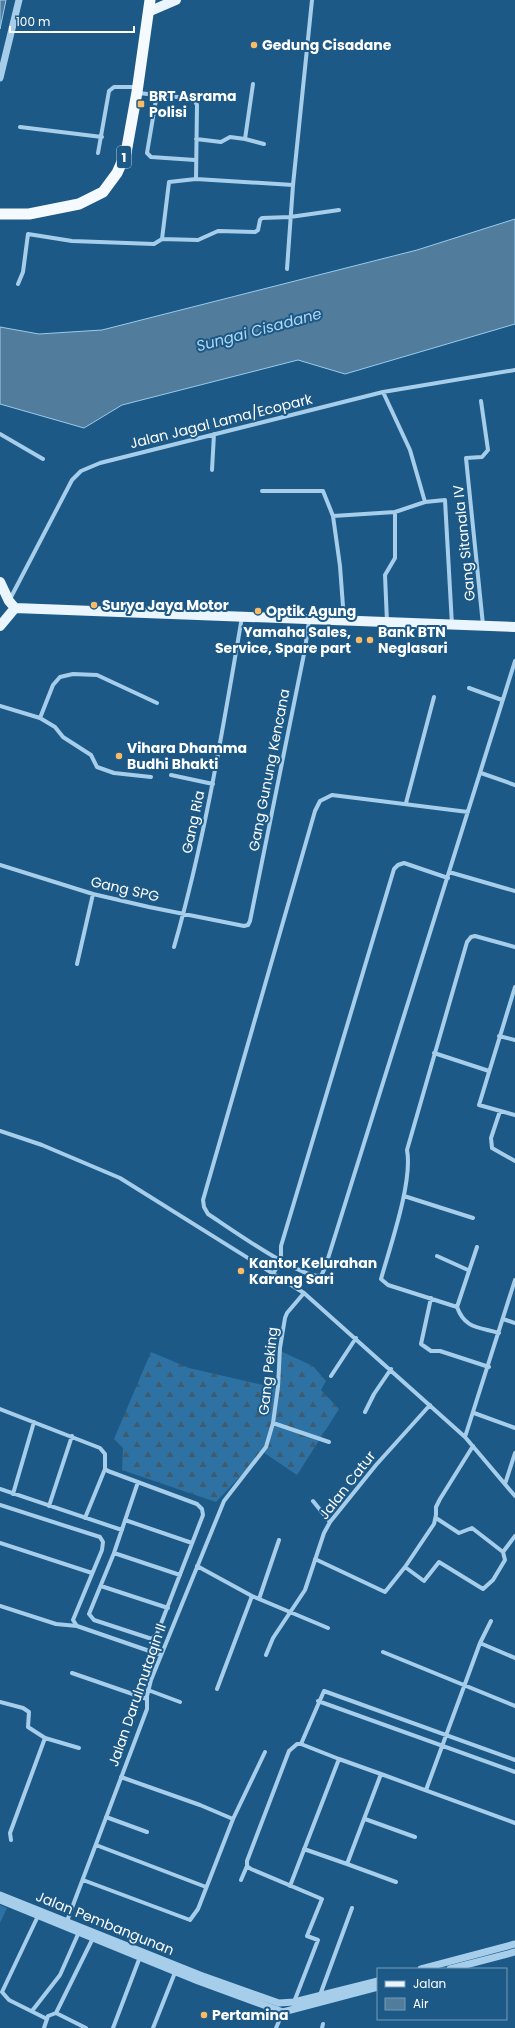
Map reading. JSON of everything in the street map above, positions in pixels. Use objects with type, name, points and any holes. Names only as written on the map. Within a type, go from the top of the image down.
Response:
[{"type":"highway","name":"1","points":[[0,214],[29,214],[79,204],[103,192],[117,173],[126,153],[138,90],[150,0]]},
{"type":"main road","points":[[148,12],[176,0]]},
{"type":"main road","points":[[0,582],[12,605]]},
{"type":"main road","points":[[12,605],[242,617],[309,618],[515,627]]},
{"type":"main road","points":[[2,622],[12,605]]},
{"type":"street","points":[[0,78],[19,0]]},
{"type":"street","points":[[287,270],[293,184],[312,0]]},
{"type":"street","points":[[245,139],[253,84]]},
{"type":"street","points":[[98,152],[110,90],[114,86],[186,98],[195,101],[196,105],[196,179]]},
{"type":"street","points":[[157,94],[147,153],[151,157],[195,160]]},
{"type":"street","points":[[20,127],[102,137]]},
{"type":"street","points":[[196,139],[222,142],[230,137],[264,144]]},
{"type":"street","points":[[162,239],[169,182],[196,179],[293,184]]},
{"type":"street","points":[[18,284],[23,272],[28,234],[72,241],[154,244],[162,239],[198,240],[218,231],[256,232],[262,218],[290,217],[339,210]]},
{"type":"street","name":"Jalan Jagal Lama/Ecopark","points":[[12,605],[72,480],[81,471],[100,463],[383,392],[515,370]]},
{"type":"street","points":[[383,392],[410,450],[425,502]]},
{"type":"street","name":"Gang Sitanala IV","points":[[481,401],[488,450],[482,457],[466,458],[483,626]]},
{"type":"street","points":[[0,434],[43,459]]},
{"type":"street","points":[[212,470],[214,434]]},
{"type":"street","points":[[262,491],[323,491],[333,516],[340,566],[344,620]]},
{"type":"street","points":[[333,516],[395,512],[425,502],[445,500],[452,625]]},
{"type":"street","points":[[387,622],[385,575],[396,558],[395,512]]},
{"type":"street","name":"Gang Ria","points":[[174,948],[213,784],[225,722],[242,617]]},
{"type":"street","name":"Gang Gunung Kencana","points":[[248,925],[291,719],[309,618]]},
{"type":"street","points":[[468,812],[332,794],[320,801],[315,811],[203,1200],[204,1207],[208,1214],[281,1260],[310,1274],[316,1276],[323,1273],[481,773],[515,661]]},
{"type":"street","points":[[40,718],[53,685],[60,677],[73,674],[97,675],[157,703]]},
{"type":"street","points":[[469,688],[502,700]]},
{"type":"street","points":[[406,803],[434,697]]},
{"type":"street","points":[[0,706],[40,718],[55,727],[63,737],[91,755],[97,766],[114,773],[152,777]]},
{"type":"street","points":[[481,773],[515,785]]},
{"type":"street","points":[[171,774],[213,784]]},
{"type":"street","points":[[273,1274],[281,1260],[281,1246],[394,869],[398,865],[404,863],[448,878]]},
{"type":"street","name":"Gang SPG","points":[[0,865],[93,894],[244,926],[248,925]]},
{"type":"street","points":[[449,872],[515,891]]},
{"type":"street","points":[[77,964],[93,894]]},
{"type":"street","points":[[457,1307],[388,1285],[381,1279],[404,1196],[408,1158],[406,1150],[468,939],[475,936],[515,947]]},
{"type":"street","points":[[515,987],[479,1105],[515,1115]]},
{"type":"street","points":[[499,1036],[515,1040]]},
{"type":"street","points":[[434,1053],[489,1071]]},
{"type":"street","points":[[500,1111],[491,1138],[492,1148],[515,1161]]},
{"type":"street","points":[[0,1131],[42,1145],[120,1178],[304,1293],[466,1437],[515,1496]]},
{"type":"street","points":[[404,1196],[473,1218]]},
{"type":"street","points":[[477,1246],[457,1307],[461,1319],[468,1324],[499,1333]]},
{"type":"street","points":[[437,1256],[468,1270]]},
{"type":"street","points":[[466,1437],[515,1280]]},
{"type":"street","name":"Gang Peking","points":[[304,1293],[287,1312],[285,1318],[280,1348],[278,1387],[273,1423],[329,1442]]},
{"type":"street","points":[[431,1298],[421,1344],[431,1351],[440,1351],[488,1367]]},
{"type":"street","points":[[504,1319],[515,1323]]},
{"type":"street","points":[[331,1376],[356,1338]]},
{"type":"street","points":[[365,1412],[374,1394],[391,1370]]},
{"type":"street","name":"Jalan Catur","points":[[266,1655],[273,1638],[305,1590],[324,1533],[330,1522],[376,1465],[430,1405]]},
{"type":"street","points":[[0,1409],[72,1436],[104,1452],[106,1457],[105,1469],[85,1518]]},
{"type":"street","points":[[474,1413],[515,1428]]},
{"type":"street","points":[[13,1494],[34,1422]]},
{"type":"street","name":"Jalan Darulmutaqin II","points":[[67,1921],[147,1709],[148,1690],[160,1655],[224,1501],[266,1447],[273,1423]]},
{"type":"street","points":[[49,1506],[72,1436]]},
{"type":"street","points":[[315,1559],[385,1592],[405,1567],[434,1524],[436,1518],[436,1507],[440,1498],[473,1446]]},
{"type":"street","points":[[505,1484],[515,1453]]},
{"type":"street","points":[[105,1469],[138,1482],[201,1507],[203,1515],[158,1634],[153,1638],[148,1638],[90,1617],[89,1612],[114,1553],[138,1482]]},
{"type":"street","points":[[0,1489],[122,1530]]},
{"type":"street","points":[[313,1501],[330,1522]]},
{"type":"street","points":[[0,1504],[100,1537],[103,1542],[102,1550],[73,1620],[77,1626]]},
{"type":"street","points":[[405,1567],[424,1581],[439,1562],[484,1589],[493,1580],[505,1560],[503,1552],[472,1528],[459,1533],[436,1518]]},
{"type":"street","points":[[126,1520],[192,1544]]},
{"type":"street","points":[[503,1552],[515,1536]]},
{"type":"street","points":[[258,1599],[279,1540]]},
{"type":"street","points":[[0,1543],[92,1574]]},
{"type":"street","points":[[114,1553],[180,1575]]},
{"type":"street","points":[[197,1566],[258,1599],[328,1628]]},
{"type":"street","points":[[101,1586],[168,1608]]},
{"type":"street","points":[[217,1689],[252,1596]]},
{"type":"street","points":[[0,1606],[56,1624],[77,1626],[160,1655]]},
{"type":"street","points":[[426,1790],[444,1745],[480,1643],[491,1621]]},
{"type":"street","points":[[480,1643],[515,1658]]},
{"type":"street","points":[[383,1652],[515,1706]]},
{"type":"street","points":[[72,1673],[148,1698]]},
{"type":"street","points":[[148,1690],[180,1702]]},
{"type":"street","points":[[301,1744],[318,1701],[324,1691],[328,1691],[515,1760]]},
{"type":"street","points":[[318,1701],[444,1745],[515,1772]]},
{"type":"street","points":[[0,1702],[23,1708],[29,1712],[28,1727],[45,1738],[78,1748]]},
{"type":"street","points":[[10,1840],[10,1833],[45,1738]]},
{"type":"street","points":[[241,1880],[289,1751],[297,1744],[301,1744],[515,1824]]},
{"type":"street","points":[[83,1880],[190,1920],[198,1909],[232,1819],[265,1752]]},
{"type":"street","points":[[290,1886],[339,1759]]},
{"type":"street","points":[[347,1864],[382,1774]]},
{"type":"street","points":[[121,1777],[200,1805],[232,1819]]},
{"type":"street","points":[[106,1817],[147,1832]]},
{"type":"street","points":[[365,1819],[415,1837]]},
{"type":"street","points":[[96,1844],[206,1887]]},
{"type":"street","points":[[304,1849],[396,1882]]},
{"type":"street","points":[[247,1866],[322,1899],[307,1936],[318,1940],[294,2002]]},
{"type":"street","name":"Jalan Pembangunan","points":[[0,1895],[67,1921],[199,1978]]},
{"type":"street","name":"Jalan Pembangunan","points":[[0,1900],[140,1957],[176,1969]]},
{"type":"street","points":[[320,1995],[352,1908]]},
{"type":"street","points":[[38,1916],[2,1992],[9,2000],[47,2019]]},
{"type":"street","points":[[32,2011],[60,1975],[79,1932]]},
{"type":"street","points":[[56,2013],[93,1938]]},
{"type":"street","points":[[453,1968],[515,1944]]},
{"type":"street","points":[[426,1968],[495,1953],[515,1952]]},
{"type":"street","points":[[113,2028],[140,1957]]},
{"type":"street","points":[[153,2028],[176,1969]]},
{"type":"street","points":[[199,1978],[279,2003],[294,2002],[320,1995],[377,1987]]},
{"type":"street","points":[[199,1978],[283,2012],[377,1981]]},
{"type":"street","points":[[276,2028],[283,2012]]},
{"type":"street","points":[[44,2028],[47,2019],[51,2014],[56,2013],[86,2028]]},
{"type":"green space","points":[[278,1350],[313,1366],[326,1381],[321,1390],[339,1409],[297,1475],[263,1452],[216,1502],[122,1470],[123,1448],[114,1439],[151,1352],[189,1368],[276,1388]]},
{"type":"green space","points":[[0,1905],[7,1908],[0,1923]]},
{"type":"water","points":[[0,0],[6,0],[0,29]]},
{"type":"water","name":"Sungai Cisadane","points":[[515,219],[515,324],[345,374],[298,360],[122,405],[84,428],[0,404],[0,327],[39,334],[102,330],[417,250]]},
{"type":"place","name":"Gedung Cisadane","points":[[254,45]]},
{"type":"place","name":"BRT Asrama Polisi","points":[[141,104]]},
{"type":"place","name":"Surya Jaya Motor","points":[[94,605]]},
{"type":"place","name":"Optik Agung","points":[[258,611]]},
{"type":"place","name":"Yamaha Sales, Service, Spare part","points":[[359,640]]},
{"type":"place","name":"Bank BTN Neglasari","points":[[370,640]]},
{"type":"place","name":"Vihara Dhamma Budhi Bhakti","points":[[119,756]]},
{"type":"place","name":"Kantor Kelurahan Karang Sari","points":[[241,1271]]},
{"type":"place","name":"Pertamina","points":[[204,2015]]}]
